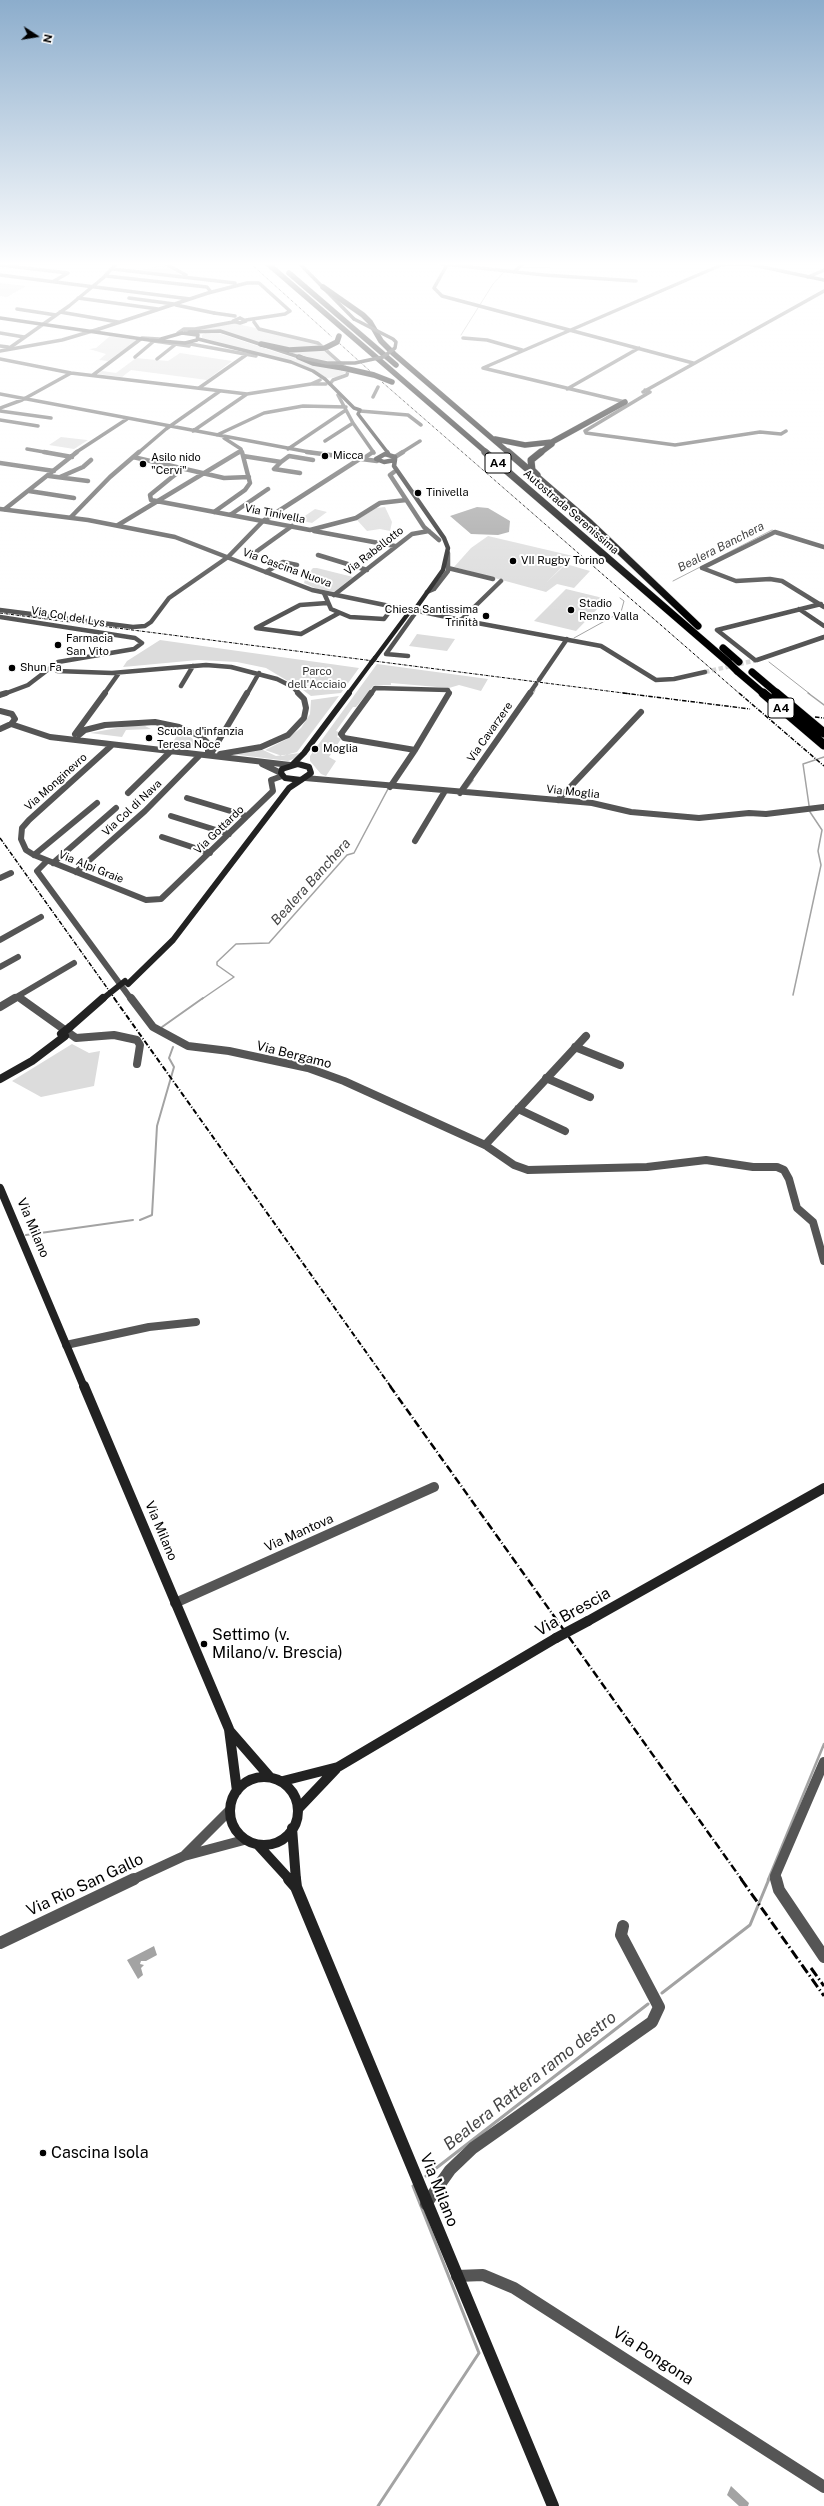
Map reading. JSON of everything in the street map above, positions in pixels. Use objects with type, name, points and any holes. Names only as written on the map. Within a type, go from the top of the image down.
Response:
[{"type":"highway","points":[[386,380],[392,382],[417,403]]},
{"type":"highway","name":"Autostrada Serenissima","points":[[402,380],[824,745]]},
{"type":"highway","name":"Autostrada Serenissima","points":[[415,380],[700,629],[824,733]]},
{"type":"highway","points":[[424,380],[485,434],[551,488]]},
{"type":"highway","points":[[607,412],[616,405],[615,401]]},
{"type":"highway","points":[[625,402],[535,456],[532,460],[532,470],[700,629]]},
{"type":"highway","points":[[485,434],[496,440],[513,444],[544,444],[559,439],[625,402]]},
{"type":"highway","points":[[481,458],[552,514],[566,522]]},
{"type":"main road","points":[[324,380],[355,410],[389,455],[395,459]]},
{"type":"main road","points":[[328,384],[338,395]]},
{"type":"main road","points":[[355,410],[374,444],[380,451],[379,459]]},
{"type":"main road","points":[[379,459],[389,455]]},
{"type":"main road","points":[[379,459],[395,459]]},
{"type":"main road","points":[[379,459],[388,465],[394,472],[439,540],[443,551],[441,564],[414,610]]},
{"type":"main road","points":[[126,982],[170,937],[283,790],[283,775],[291,764],[304,753],[428,592],[443,570],[448,553],[444,538],[394,466],[395,459]]},
{"type":"main road","points":[[0,1079],[32,1062],[168,946],[289,788],[310,775],[305,759],[375,661]]},
{"type":"main road","points":[[291,764],[309,768]]},
{"type":"main road","points":[[283,775],[303,779]]},
{"type":"main road","points":[[0,1074],[27,1060],[63,1035]]},
{"type":"main road","name":"Via Milano","points":[[0,1188],[229,1729],[237,1791]]},
{"type":"main road","name":"Via Brescia","points":[[338,1766],[556,1638],[824,1488]]},
{"type":"main road","name":"Via Milano","points":[[229,1729],[269,1776]]},
{"type":"main road","points":[[284,1781],[338,1766]]},
{"type":"main road","points":[[298,1809],[294,1793],[284,1781],[269,1776],[251,1779],[237,1791],[229,1811],[233,1827],[244,1840],[258,1845],[278,1841],[292,1828],[298,1809],[338,1766]]},
{"type":"main road","name":"Via Milano","points":[[292,1828],[296,1887],[426,2204],[553,2506]]},
{"type":"main road","name":"Via Milano","points":[[258,1845],[296,1887]]},
{"type":"street","points":[[0,408],[24,399],[58,380]]},
{"type":"street","points":[[133,380],[246,394],[311,384],[328,384],[337,380]]},
{"type":"street","points":[[199,388],[210,380]]},
{"type":"street","points":[[311,384],[321,380]]},
{"type":"street","points":[[530,380],[625,402]]},
{"type":"street","points":[[566,389],[582,380]]},
{"type":"street","points":[[606,398],[625,402],[663,380]]},
{"type":"street","points":[[374,397],[378,387]]},
{"type":"street","points":[[645,390],[650,392],[585,431],[586,433],[675,445],[760,432],[781,434],[786,431]]},
{"type":"street","points":[[71,517],[133,457],[168,427],[220,391]]},
{"type":"street","points":[[0,394],[288,449],[356,460],[379,459]]},
{"type":"street","points":[[193,431],[246,394]]},
{"type":"street","points":[[338,395],[355,410]]},
{"type":"street","points":[[218,435],[264,413],[303,406],[408,415],[421,425]]},
{"type":"street","points":[[0,610],[133,627],[145,626],[151,622],[170,598],[228,558],[263,521],[356,460],[374,454],[353,423],[355,410]]},
{"type":"street","points":[[288,449],[355,410]]},
{"type":"street","points":[[0,411],[51,418]]},
{"type":"street","points":[[2,509],[49,476],[72,456],[127,419]]},
{"type":"street","points":[[0,420],[38,426]]},
{"type":"street","points":[[325,441],[353,423]]},
{"type":"street","points":[[0,424],[33,429]]},
{"type":"street","points":[[214,512],[247,489],[250,483],[241,450],[218,435]]},
{"type":"street","points":[[361,435],[374,444]]},
{"type":"street","points":[[234,445],[245,440]]},
{"type":"street","points":[[118,525],[158,503],[202,473],[255,442]]},
{"type":"street","points":[[395,459],[420,442]]},
{"type":"street","points":[[27,449],[72,456]]},
{"type":"street","points":[[243,456],[281,462]]},
{"type":"street","points":[[300,473],[274,469],[289,456],[313,460]]},
{"type":"street","points":[[133,457],[227,478],[249,477]]},
{"type":"street","points":[[59,477],[83,467],[91,460]]},
{"type":"street","points":[[0,463],[54,471]]},
{"type":"street","points":[[158,503],[151,500],[150,494],[182,469]]},
{"type":"street","points":[[394,472],[390,474],[406,500],[424,527],[439,540]]},
{"type":"street","points":[[49,476],[88,481]]},
{"type":"street","name":"Via Tinivella","points":[[230,515],[268,489]]},
{"type":"street","points":[[29,491],[74,498]]},
{"type":"street","name":"Via Tinivella","points":[[158,503],[310,530],[356,518],[380,503],[406,500]]},
{"type":"street","name":"Via Cascina Nuova","points":[[2,509],[71,517],[180,538],[228,558],[324,593],[600,646],[650,678],[656,680],[674,679],[705,672]]},
{"type":"street","points":[[253,554],[292,526]]},
{"type":"street","points":[[310,530],[395,546]]},
{"type":"street","name":"Via Rabellotto","points":[[334,595],[395,546],[414,533],[429,531]]},
{"type":"street","points":[[824,547],[775,532],[702,568],[736,581],[770,579],[782,581],[824,607]]},
{"type":"street","points":[[428,592],[434,589],[448,568],[448,553]]},
{"type":"street","points":[[318,555],[367,570]]},
{"type":"street","points":[[266,572],[283,562],[297,566]]},
{"type":"street","points":[[448,568],[493,579]]},
{"type":"street","points":[[461,620],[501,581]]},
{"type":"street","points":[[324,593],[327,603],[339,613],[350,617],[384,619],[393,607]]},
{"type":"street","points":[[327,603],[300,605],[256,628],[301,634],[339,613]]},
{"type":"street","points":[[821,604],[717,630],[756,660],[824,637]]},
{"type":"street","points":[[799,609],[824,626]]},
{"type":"street","points":[[408,656],[386,654],[414,610]]},
{"type":"street","name":"Via Col del Lys","points":[[0,617],[55,624],[74,630],[141,640],[141,646],[129,650],[95,654],[58,662],[28,685],[0,695]]},
{"type":"street","name":"Via Cavarzere","points":[[460,792],[567,639]]},
{"type":"street","points":[[181,686],[193,666]]},
{"type":"street","points":[[57,671],[119,673],[193,666],[227,666],[259,673],[283,682],[297,691],[305,703],[304,718],[293,731],[277,741],[252,749],[220,754]]},
{"type":"street","points":[[77,734],[80,727],[119,673]]},
{"type":"street","points":[[210,752],[259,673]]},
{"type":"street","points":[[390,787],[415,750],[449,696],[448,690],[375,688],[341,734],[350,739],[415,750]]},
{"type":"street","points":[[0,711],[8,712],[14,716],[11,724]]},
{"type":"street","points":[[557,800],[641,712]]},
{"type":"street","points":[[43,736],[77,734],[90,729],[133,722],[165,724],[200,736],[208,743],[210,752]]},
{"type":"street","points":[[0,728],[11,724],[43,736],[199,756],[254,762],[291,764]]},
{"type":"street","points":[[80,727],[90,729]]},
{"type":"street","points":[[77,734],[104,744]]},
{"type":"street","name":"Via Monginevro","points":[[21,839],[22,828],[29,820],[112,744]]},
{"type":"street","points":[[154,750],[195,753],[210,752],[244,761]]},
{"type":"street","points":[[128,793],[170,752]]},
{"type":"street","name":"Via Col di Nava","points":[[76,872],[145,811],[199,756]]},
{"type":"street","points":[[254,762],[283,775]]},
{"type":"street","points":[[309,768],[320,778]]},
{"type":"street","name":"Via Gottardo","points":[[161,899],[273,791],[271,780],[283,775]]},
{"type":"street","name":"Via Moglia","points":[[303,779],[320,778],[390,787],[592,803],[630,812],[699,818],[824,807]]},
{"type":"street","points":[[415,841],[445,791]]},
{"type":"street","points":[[187,798],[247,816]]},
{"type":"street","points":[[34,855],[97,803]]},
{"type":"street","points":[[50,862],[116,808]]},
{"type":"street","points":[[171,816],[229,834]]},
{"type":"street","points":[[162,838],[210,853]]},
{"type":"street","name":"Via Alpi Graie","points":[[21,839],[26,850],[50,862],[146,900],[161,899]]},
{"type":"street","name":"Via Bergamo","points":[[50,862],[37,871],[153,1027],[188,1046],[229,1052],[308,1068],[344,1081],[485,1145],[514,1165],[528,1170],[651,1166],[706,1160],[784,1170],[789,1179],[797,1208],[813,1222],[818,1234],[824,1261]]},
{"type":"street","points":[[0,878],[11,873]]},
{"type":"street","points":[[0,940],[41,917]]},
{"type":"street","points":[[0,967],[18,957]]},
{"type":"street","points":[[0,1008],[74,963]]},
{"type":"street","points":[[18,997],[76,1038],[114,1035],[137,1040],[140,1045],[137,1064]]},
{"type":"street","points":[[485,1145],[586,1036]]},
{"type":"street","points":[[575,1047],[620,1065]]},
{"type":"street","points":[[546,1078],[590,1097]]},
{"type":"street","points":[[518,1109],[566,1131]]},
{"type":"street","points":[[66,1345],[149,1327],[196,1322]]},
{"type":"street","name":"Via Mantova","points":[[175,1603],[434,1487]]},
{"type":"street","points":[[824,1762],[775,1876],[779,1890],[824,1957]]},
{"type":"street","name":"Via Rio San Gallo","points":[[184,1856],[229,1811]]},
{"type":"street","name":"Via Rio San Gallo","points":[[0,1943],[184,1856],[244,1840]]},
{"type":"street","points":[[426,2204],[450,2170],[473,2148],[652,2022],[659,2007],[621,1935],[623,1926]]},
{"type":"street","name":"Via Pongona","points":[[457,2276],[483,2275],[514,2288],[824,2487]]},
{"type":"green space","points":[[61,437],[88,440],[74,449],[49,445]]},
{"type":"green space","points":[[385,507],[392,522],[390,531],[380,529],[367,531],[357,520],[376,508]]},
{"type":"green space","points":[[315,509],[327,512],[312,523],[299,520]]},
{"type":"green space","name":"VII Rugby Torino","points":[[488,536],[573,556],[547,582],[566,564],[590,571],[574,588],[557,584],[546,592],[454,567],[471,548]]},
{"type":"green space","points":[[313,568],[353,577],[334,592],[317,589],[304,583],[306,576]]},
{"type":"green space","name":"Stadio Renzo Valla","points":[[566,589],[607,599],[576,631],[534,621]]},
{"type":"green space","points":[[417,634],[455,639],[447,651],[409,646]]},
{"type":"green space","name":"Parco dell'Acciaio","points":[[160,640],[359,668],[341,693],[311,696],[266,668],[237,662],[198,660],[123,667],[127,661]]},
{"type":"green space","points":[[377,664],[488,679],[481,691],[459,685],[449,688],[391,683],[391,685],[374,685],[356,707],[353,707],[336,731],[339,732],[337,737],[341,739],[329,757],[336,761],[326,776],[321,774],[310,761],[310,756]]},
{"type":"green space","points":[[339,696],[297,752],[282,756],[265,750],[285,740],[301,728],[310,714],[311,700]]},
{"type":"green space","points":[[133,725],[145,726],[151,729],[126,730],[122,737],[90,733]]},
{"type":"green space","points":[[167,729],[189,736],[205,748],[173,742],[176,737],[156,731]]},
{"type":"green space","points":[[261,749],[276,756],[300,753],[296,758],[288,761],[232,754]]},
{"type":"green space","points":[[72,1044],[89,1053],[100,1051],[94,1086],[41,1097],[12,1081]]},
{"type":"shaded area","points":[[477,507],[488,508],[510,521],[509,532],[498,535],[471,534],[450,516]]},
{"type":"shaded area","points":[[154,1946],[157,1955],[146,1961],[141,1961],[140,1964],[144,1965],[141,1968],[143,1975],[138,1979],[127,1960]]},
{"type":"shaded area","points":[[731,2486],[749,2503],[748,2506],[739,2506],[727,2495]]},
{"type":"waterway","name":"Bealera Banchera","points":[[673,581],[772,530],[775,531]]},
{"type":"waterway","name":"Bealera Banchera","points":[[574,638],[621,612],[624,601],[620,598]]},
{"type":"waterway","points":[[769,662],[810,694]]},
{"type":"waterway","name":"Bealera Banchera","points":[[533,694],[535,690]]},
{"type":"waterway","points":[[808,693],[824,705]]},
{"type":"waterway","points":[[793,995],[821,865],[818,851],[822,830],[810,812],[803,764],[824,757]]},
{"type":"waterway","name":"Bealera Banchera","points":[[466,789],[473,780]]},
{"type":"waterway","name":"Bealera Banchera","points":[[202,999],[234,977],[217,965],[217,962],[236,944],[269,943],[347,855],[354,853],[389,787]]},
{"type":"waterway","name":"Bealera Banchera","points":[[162,1027],[203,998]]},
{"type":"waterway","name":"Bealera Banchera","points":[[140,1220],[152,1215],[157,1126],[174,1067],[169,1058],[173,1047]]},
{"type":"waterway","name":"Bealera Banchera","points":[[26,1235],[133,1220]]},
{"type":"waterway","name":"Bealera Rattera ramo destro","points":[[768,1880],[824,1744]]},
{"type":"waterway","name":"Bealera Rattera ramo destro","points":[[662,1993],[750,1925],[769,1879]]},
{"type":"waterway","name":"Bealera Rattera ramo destro","points":[[426,2176],[648,2004]]},
{"type":"waterway","name":"Bealera Rattera ramo destro","points":[[378,2506],[479,2353],[413,2186]]},
{"type":"tunnel","points":[[705,672],[757,660]]},
{"type":"railway","points":[[382,382],[740,694]]},
{"type":"railway","points":[[0,613],[631,694]]},
{"type":"railway","points":[[623,693],[750,709]]},
{"type":"railway","points":[[739,693],[824,766]]},
{"type":"railway","points":[[815,717],[824,718]]},
{"type":"railway","points":[[0,838],[115,999]]},
{"type":"railway","points":[[114,998],[391,1387]]},
{"type":"railway","points":[[390,1386],[742,1880]]},
{"type":"railway","points":[[741,1879],[824,1996]]},
{"type":"railway","points":[[811,1968],[824,1986]]},
{"type":"place","name":"Micca","points":[[325,456]]},
{"type":"place","name":"Asilo nido \"Cervi\"","points":[[143,464]]},
{"type":"place","name":"Tinivella","points":[[418,493]]},
{"type":"place","name":"VII Rugby Torino","points":[[513,561]]},
{"type":"place","name":"Stadio Renzo Valla","points":[[571,610]]},
{"type":"place","name":"Chiesa Santissima Trinità","points":[[486,616]]},
{"type":"place","name":"Farmacia San Vito","points":[[58,645]]},
{"type":"place","name":"Shun Fa","points":[[12,668]]},
{"type":"place","name":"Scuola d'infanzia Teresa Noce","points":[[149,738]]},
{"type":"place","name":"Moglia","points":[[315,749]]},
{"type":"place","name":"Settimo (v. Milano/v. Brescia)","points":[[204,1644]]},
{"type":"place","name":"Cascina Isola","points":[[43,2153]]}]
